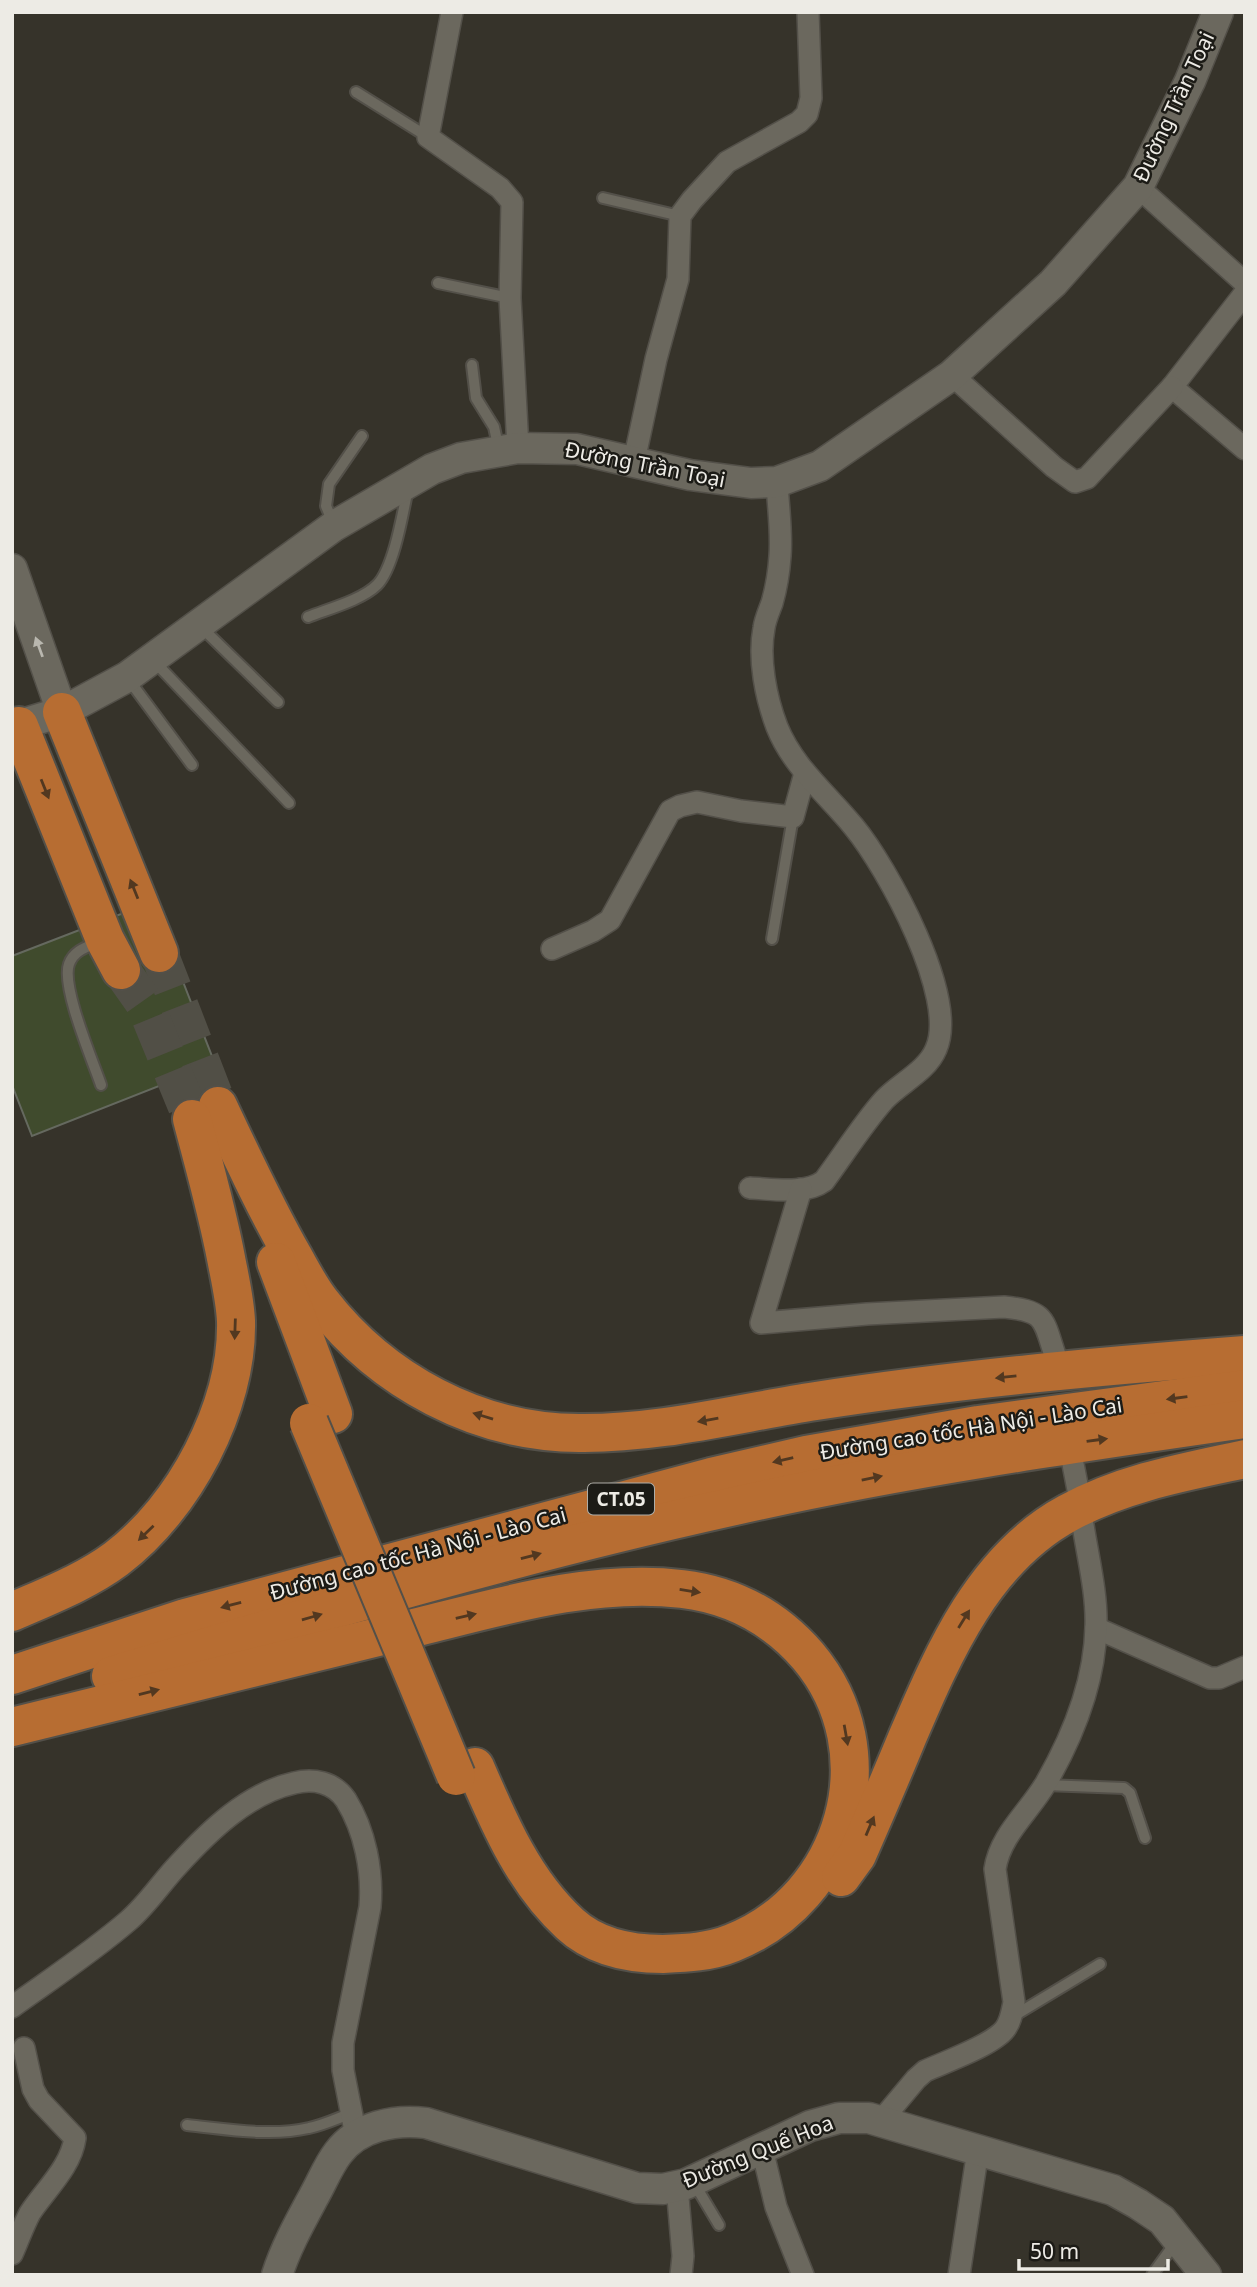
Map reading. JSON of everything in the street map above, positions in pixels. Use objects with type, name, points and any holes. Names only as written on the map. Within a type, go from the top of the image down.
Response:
[{"type":"highway","points":[[62,712],[159,953]]},
{"type":"highway","points":[[15,722],[113,955]]},
{"type":"highway","points":[[205,1112],[309,1285],[339,1323],[395,1374],[423,1392],[480,1416],[516,1425],[580,1433],[635,1430],[680,1425],[817,1401],[989,1379],[1245,1355]]},
{"type":"highway","points":[[205,1112],[321,1419],[465,1771],[474,1820],[511,1885],[530,1911],[555,1938],[573,1953],[596,1966],[649,1976],[700,1975],[740,1964],[778,1944],[826,1899],[857,1855],[941,1660],[985,1588],[1013,1556],[1064,1515],[1111,1493],[1152,1480],[1245,1459]]},
{"type":"highway","points":[[12,1612],[92,1575],[117,1558],[167,1511],[192,1474],[208,1442],[232,1364],[236,1332],[235,1302],[215,1205],[205,1112]]},
{"type":"highway","name":"Đường cao tốc Hà Nội - Lào Cai","points":[[12,1675],[185,1618],[711,1477],[806,1455],[978,1425],[1245,1389]]},
{"type":"highway","name":"Đường cao tốc Hà Nội - Lào Cai","points":[[12,1707],[191,1652],[617,1533],[906,1471],[1012,1452],[1245,1419]]},
{"type":"highway","points":[[12,1727],[529,1601],[598,1589],[637,1587],[682,1589],[716,1595],[756,1611],[791,1636],[823,1674],[843,1718],[850,1759],[849,1800],[835,1846],[810,1887],[765,1927],[730,1944],[681,1954],[626,1951],[604,1944],[572,1926],[547,1899],[522,1864],[495,1815],[465,1771]]},
{"type":"street","points":[[452,12],[428,137],[499,188],[512,202],[509,449]]},
{"type":"street","points":[[634,461],[656,359],[678,279],[680,216],[727,162],[799,122],[807,114],[811,98],[808,12]]},
{"type":"street","name":"Đường Trần Toại","points":[[15,722],[62,712],[127,677],[334,526],[432,469],[461,458],[509,449],[577,449],[724,481],[777,482],[820,466],[952,375],[1053,283],[1138,187],[1190,81],[1218,12]]},
{"type":"street","points":[[1138,187],[1245,282]]},
{"type":"street","points":[[952,375],[1054,467],[1075,482],[1087,478],[1172,387],[1245,293]]},
{"type":"street","points":[[1172,387],[1245,449]]},
{"type":"street","points":[[750,1188],[800,1189],[814,1187],[824,1181],[883,1101],[929,1060],[936,1050],[941,1024],[939,1004],[929,967],[878,859],[793,757],[777,727],[763,667],[764,628],[773,600],[780,554],[777,482]]},
{"type":"street","points":[[12,569],[62,712]]},
{"type":"street","points":[[552,949],[593,931],[610,920],[670,811],[698,802],[741,811],[793,817],[806,773]]},
{"type":"street","points":[[800,1189],[761,1323],[895,1312],[1004,1307],[1027,1309],[1044,1321],[1055,1355]]},
{"type":"street","points":[[1073,1464],[1079,1495]]},
{"type":"street","points":[[880,2122],[925,2071],[994,2039],[1011,2018],[1014,2002],[995,1869],[997,1856],[1005,1840],[1045,1785],[1076,1722],[1088,1685],[1096,1628],[1083,1525]]},
{"type":"street","points":[[1096,1628],[1210,1678],[1219,1678],[1245,1667]]},
{"type":"street","points":[[12,2007],[127,1922],[179,1863],[246,1804],[279,1786],[314,1780],[327,1784],[342,1794],[352,1810],[368,1856],[372,1885],[343,2043],[343,2070],[354,2125]]},
{"type":"street","points":[[12,2254],[30,2214],[63,2166],[74,2146],[75,2138],[39,2100],[33,2089],[24,2048]]},
{"type":"street","name":"Đường Quế Hoa","points":[[277,2275],[294,2232],[354,2125],[379,2126],[406,2120],[416,2121],[637,2188],[663,2189],[685,2183],[810,2126],[839,2118],[869,2118],[1113,2190],[1162,2220],[1206,2275]]},
{"type":"street","points":[[762,2148],[776,2207],[803,2275]]},
{"type":"street","points":[[959,2275],[978,2150]]},
{"type":"street","points":[[681,2275],[685,2183]]},
{"type":"lane","points":[[356,92],[428,137]]},
{"type":"lane","points":[[603,198],[680,216]]},
{"type":"lane","points":[[438,283],[510,298]]},
{"type":"lane","points":[[472,365],[476,398],[509,449]]},
{"type":"lane","points":[[334,526],[326,506],[329,484],[362,436]]},
{"type":"lane","points":[[309,617],[368,592],[379,584],[397,541],[409,482]]},
{"type":"lane","points":[[199,625],[278,702]]},
{"type":"lane","points":[[153,659],[289,803]]},
{"type":"lane","points":[[127,677],[192,765]]},
{"type":"lane","points":[[772,939],[793,817]]},
{"type":"lane","points":[[101,1085],[67,984],[67,974],[76,952],[113,955]]},
{"type":"lane","points":[[1045,1785],[1124,1788],[1130,1793],[1145,1838]]},
{"type":"lane","points":[[1011,2018],[1100,1964]]},
{"type":"lane","points":[[187,2125],[242,2131],[288,2131],[354,2125]]},
{"type":"lane","points":[[685,2183],[719,2225]]},
{"type":"lane","points":[[1152,2275],[1178,2240]]},
{"type":"building","points":[[152,902],[215,1064],[32,1136],[12,1085],[12,956]]},
{"type":"tunnel","points":[[159,953],[218,1106]]},
{"type":"tunnel","points":[[121,970],[145,1004],[192,1119]]}]
